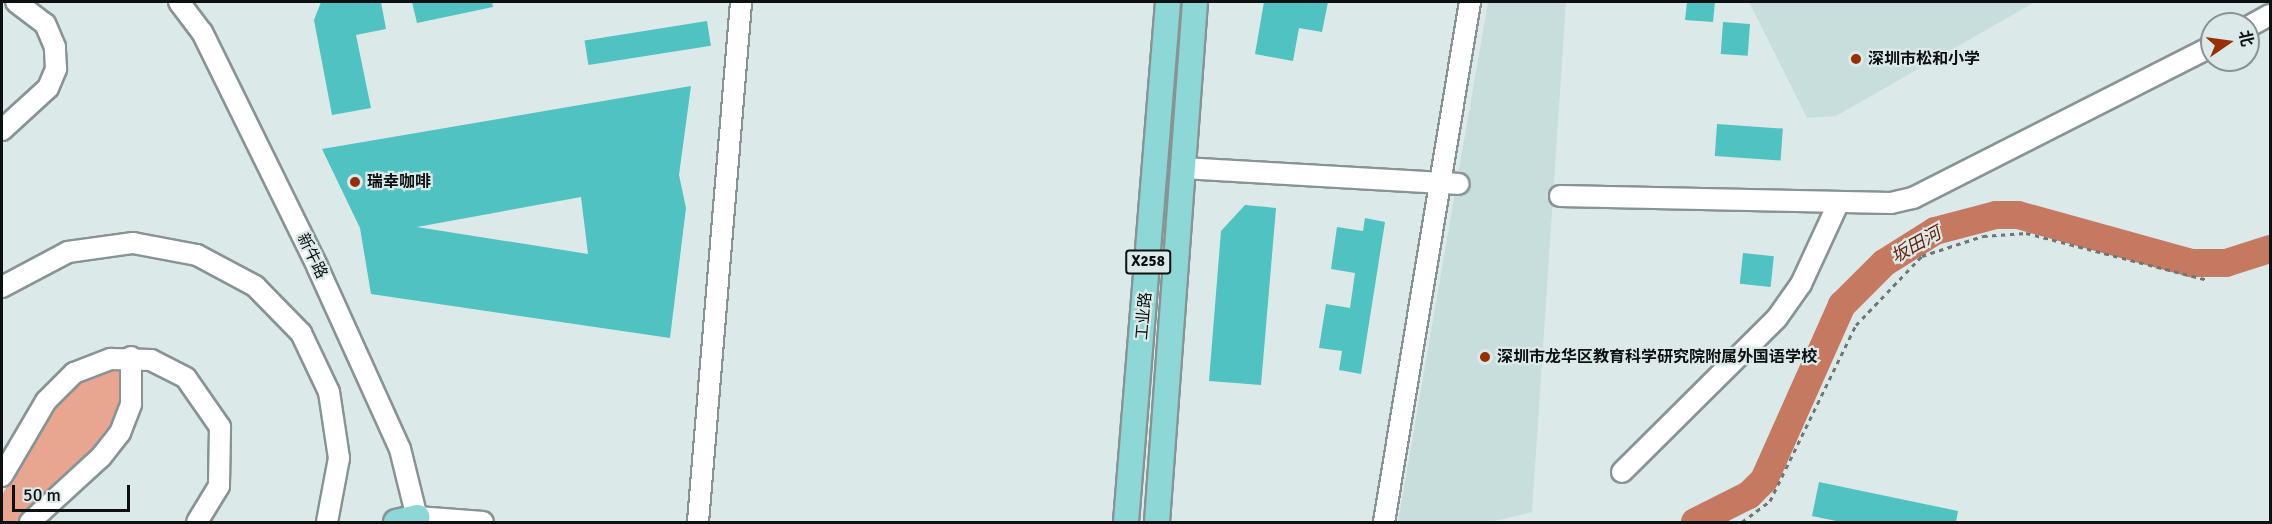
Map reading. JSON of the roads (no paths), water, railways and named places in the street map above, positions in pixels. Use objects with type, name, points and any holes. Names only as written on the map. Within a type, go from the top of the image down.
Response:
[{"type":"main road","name":"工业路","points":[[1126,522],[1168,2]]},
{"type":"main road","name":"工业路","points":[[1157,522],[1195,2]]},
{"type":"street","points":[[2,130],[41,96],[56,69],[55,47],[45,24],[16,2]]},
{"type":"street","name":"新牛路","points":[[179,2],[202,32],[317,266],[400,449],[411,521]]},
{"type":"street","points":[[698,522],[741,2]]},
{"type":"street","points":[[1384,522],[1450,183],[1470,2]]},
{"type":"street","points":[[1560,196],[1837,206],[1913,198],[2200,52]]},
{"type":"street","points":[[1184,168],[1450,183]]},
{"type":"street","points":[[1622,472],[1777,318],[1801,284],[1837,206]]},
{"type":"street","points":[[2,287],[68,252],[133,243],[197,255],[255,286],[301,333],[329,392],[339,458],[327,522]]},
{"type":"street","points":[[2,476],[58,385],[92,364],[131,357],[186,378],[220,427],[219,486],[197,522]]},
{"type":"street","points":[[30,522],[101,457],[120,433],[131,404],[131,357]]},
{"type":"street","points":[[411,521],[483,522]]},
{"type":"waterway","name":"坂田河","points":[[1695,522],[1749,495],[1764,480],[1842,305],[1884,263],[1935,231],[1996,215],[2018,215],[2191,263],[2226,263],[2270,249]]},
{"type":"place","name":"深圳市松和小学","points":[[1856,59]]},
{"type":"place","name":"瑞幸咖啡","points":[[355,182]]},
{"type":"place","name":"深圳市龙华区教育科学研究院附属外国语学校","points":[[1485,357]]}]
